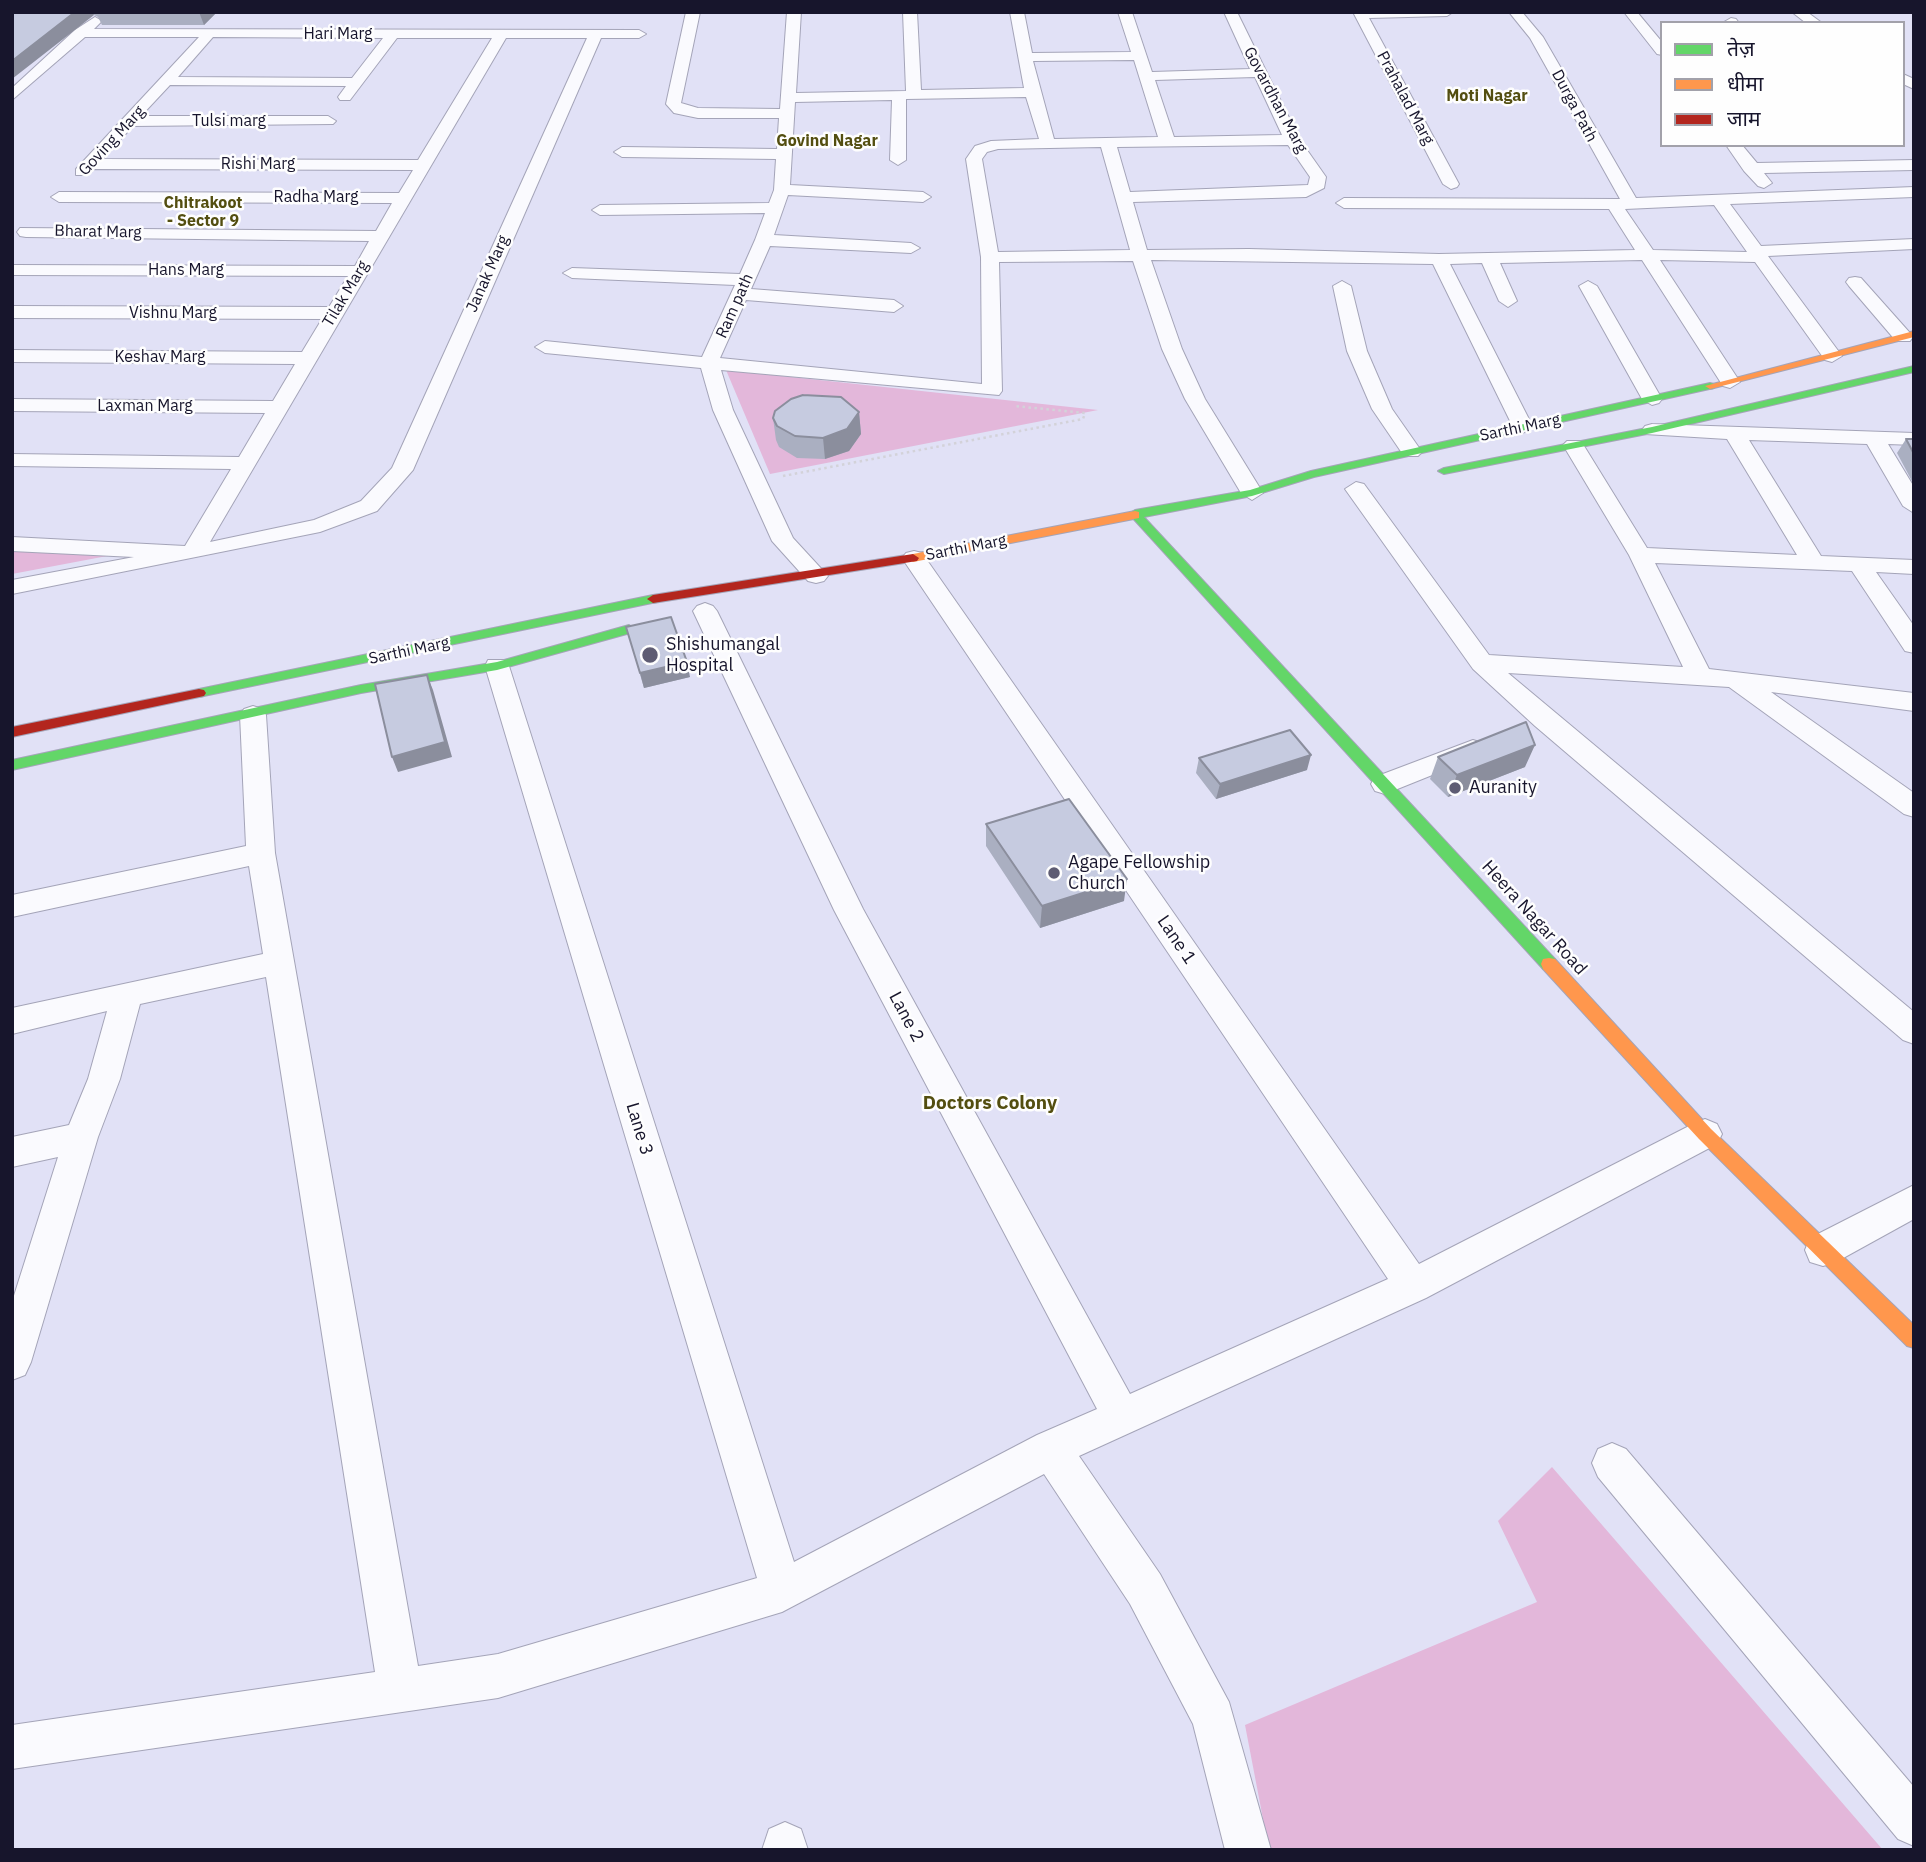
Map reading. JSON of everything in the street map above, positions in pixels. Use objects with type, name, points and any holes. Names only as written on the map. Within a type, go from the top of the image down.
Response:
[{"type":"street","points":[[12,96],[105,12]]},
{"type":"street","points":[[692,12],[673,104],[679,110],[698,113],[907,96],[1032,92]]},
{"type":"street","name":"Ram path","points":[[709,362],[764,240],[782,190],[785,106],[794,12]]},
{"type":"street","points":[[898,160],[907,96],[910,12]]},
{"type":"street","points":[[1017,12],[1032,92],[1048,144]]},
{"type":"street","points":[[1125,12],[1168,143]]},
{"type":"street","name":"Govardhan Marg","points":[[1122,197],[1306,192],[1316,188],[1318,177],[1292,140],[1230,12]]},
{"type":"street","points":[[1360,13],[1447,12]]},
{"type":"street","name":"Durga Path","points":[[1515,12],[1536,37],[1599,152],[1622,206],[1648,255],[1735,381]]},
{"type":"street","points":[[1630,12],[1660,49]]},
{"type":"street","name":"Prahalad Marg","points":[[1360,13],[1451,184]]},
{"type":"street","name":"Hari Marg","points":[[80,33],[639,34]]},
{"type":"street","name":"Goving Marg","points":[[12,247],[37,216],[90,164],[210,33]]},
{"type":"street","points":[[166,81],[355,82],[392,34]]},
{"type":"street","name":"Tilak Marg","points":[[192,553],[501,34]]},
{"type":"street","name":"Janak Marg","points":[[192,553],[320,525],[369,506],[402,470],[595,35]]},
{"type":"street","points":[[1026,57],[1139,56]]},
{"type":"street","points":[[1146,76],[1259,73]]},
{"type":"street","name":"Tulsi marg","points":[[130,121],[323,127],[355,82]]},
{"type":"street","points":[[545,347],[992,391],[990,257],[974,159],[981,149],[997,144],[1292,140]]},
{"type":"street","points":[[1108,144],[1140,255],[1172,349],[1195,399],[1252,493],[1317,490]]},
{"type":"street","points":[[1735,147],[1750,168],[1776,196]]},
{"type":"street","points":[[622,152],[783,154]]},
{"type":"street","points":[[1876,152],[1889,165]]},
{"type":"street","name":"Rishi Marg","points":[[90,164],[299,159],[425,165]]},
{"type":"street","points":[[1750,168],[1914,165]]},
{"type":"street","points":[[782,190],[923,197]]},
{"type":"street","points":[[1344,203],[1622,206],[1776,196],[1914,192]]},
{"type":"street","name":"Radha Marg","points":[[37,216],[405,198]]},
{"type":"street","points":[[1718,199],[1832,356]]},
{"type":"street","points":[[600,210],[774,208]]},
{"type":"street","name":"Bharat Marg","points":[[37,216],[381,236]]},
{"type":"street","points":[[764,240],[911,248]]},
{"type":"street","points":[[990,257],[1140,255],[1439,259],[1758,254],[1914,244]]},
{"type":"street","points":[[1488,257],[1508,301]]},
{"type":"street","points":[[1439,259],[1523,427]]},
{"type":"street","name":"Hans Marg","points":[[12,270],[360,271]]},
{"type":"street","points":[[572,273],[744,287],[894,306]]},
{"type":"street","points":[[1855,282],[1908,336]]},
{"type":"street","points":[[1342,286],[1362,362],[1382,409],[1411,452]]},
{"type":"street","points":[[1588,286],[1652,399]]},
{"type":"street","name":"Vishnu Marg","points":[[12,312],[334,313]]},
{"type":"street","name":"Sarthi Marg","points":[[12,732],[656,598],[816,576],[1252,493],[1311,474],[1735,381],[1908,336]]},
{"type":"street","name":"Keshav Marg","points":[[12,356],[307,358]]},
{"type":"street","points":[[709,362],[723,410],[783,541],[816,576],[711,609]]},
{"type":"street","points":[[1433,473],[1652,430],[1914,369]]},
{"type":"street","points":[[1735,381],[1764,404]]},
{"type":"street","name":"Laxman Marg","points":[[12,405],[279,407]]},
{"type":"street","points":[[1652,430],[1735,435],[1914,439]]},
{"type":"street","points":[[1735,435],[1812,562]]},
{"type":"street","points":[[1874,438],[1914,506]]},
{"type":"street","points":[[1574,445],[1640,555],[1700,677]]},
{"type":"street","points":[[12,460],[245,463]]},
{"type":"street","points":[[1356,488],[1482,663],[1520,730],[1914,1031]]},
{"type":"street","name":"Heera Nagar Road","points":[[1135,514],[1705,1134],[1914,1339]]},
{"type":"street","points":[[12,544],[192,553]]},
{"type":"street","points":[[12,587],[192,553]]},
{"type":"street","points":[[1640,555],[1914,567]]},
{"type":"street","name":"Lane 1","points":[[914,558],[1413,1286]]},
{"type":"street","points":[[1859,564],[1914,645]]},
{"type":"street","name":"Lane 2","points":[[711,609],[849,910],[1121,1415]]},
{"type":"street","points":[[12,765],[253,715],[361,689],[497,666],[639,627]]},
{"type":"street","points":[[485,635],[497,666]]},
{"type":"street","points":[[1482,663],[1734,679],[1914,702]]},
{"type":"street","name":"Lane 3","points":[[497,666],[782,1591]]},
{"type":"street","points":[[1734,679],[1914,807]]},
{"type":"street","points":[[253,715],[261,853],[400,1690]]},
{"type":"street","points":[[1385,784],[1520,730]]},
{"type":"street","points":[[12,906],[261,853]]},
{"type":"street","points":[[12,1021],[280,962]]},
{"type":"street","points":[[16,1342],[81,1137],[104,1079],[127,994]]},
{"type":"street","points":[[12,1747],[498,1676],[782,1591],[1051,1449],[1121,1415],[1413,1286],[1705,1134]]},
{"type":"street","points":[[12,1152],[81,1137]]},
{"type":"street","points":[[1824,1250],[1914,1201]]},
{"type":"street","points":[[1051,1449],[1145,1589],[1213,1718],[1248,1850]]},
{"type":"street","points":[[1612,1463],[1914,1824]]},
{"type":"path","points":[[781,476],[1083,419],[1085,413],[1004,405]]},
{"type":"shaded area","points":[[726,370],[1098,410],[770,474]]},
{"type":"shaded area","points":[[12,543],[160,546],[12,574]]},
{"type":"shaded area","points":[[1552,1467],[1883,1850],[1269,1850],[1245,1725],[1537,1602],[1498,1521]]},
{"type":"building","points":[[12,12],[75,12],[12,61]]},
{"type":"building","points":[[96,12],[199,12],[96,13]]},
{"type":"building","points":[[803,395],[841,397],[859,412],[847,429],[823,438],[795,436],[777,426],[773,418],[775,411],[791,399]]},
{"type":"building","points":[[1906,439],[1914,439],[1914,454]]},
{"type":"building","points":[[671,617],[687,662],[640,673],[626,627]]},
{"type":"building","points":[[427,675],[445,742],[392,757],[375,684]]},
{"type":"building","points":[[1526,722],[1535,745],[1457,775],[1438,757]]},
{"type":"building","points":[[1290,730],[1311,755],[1220,784],[1199,758]]},
{"type":"building","name":"Agape Fellowship Church","points":[[1069,799],[1127,879],[1042,906],[986,824]]},
{"type":"traffic: fast","points":[[1444,471],[1652,430],[1914,369]]},
{"type":"traffic: fast","points":[[1135,515],[1252,493],[1311,474],[1710,386]]},
{"type":"traffic: fast","points":[[1135,514],[1549,964]]},
{"type":"traffic: fast","points":[[199,693],[653,599]]},
{"type":"traffic: fast","points":[[12,765],[361,689],[497,666],[629,629]]},
{"type":"traffic: slow","points":[[1710,386],[1914,334]]},
{"type":"traffic: slow","points":[[913,558],[1135,515]]},
{"type":"traffic: slow","points":[[1549,964],[1705,1134],[1914,1339]]},
{"type":"traffic: jam","points":[[653,599],[913,558]]},
{"type":"traffic: jam","points":[[12,732],[199,693]]},
{"type":"place","name":"Shishumangal Hospital","points":[[650,655]]},
{"type":"place","name":"Auranity","points":[[1455,788]]},
{"type":"place","name":"Agape Fellowship Church","points":[[1054,873]]},
{"type":"district","name":"Moti Nagar","points":[[1487,96]]},
{"type":"district","name":"Govind Nagar","points":[[827,141]]},
{"type":"district","name":"Chitrakoot - Sector 9","points":[[203,212]]},
{"type":"district","name":"Doctors Colony","points":[[990,1104]]}]
